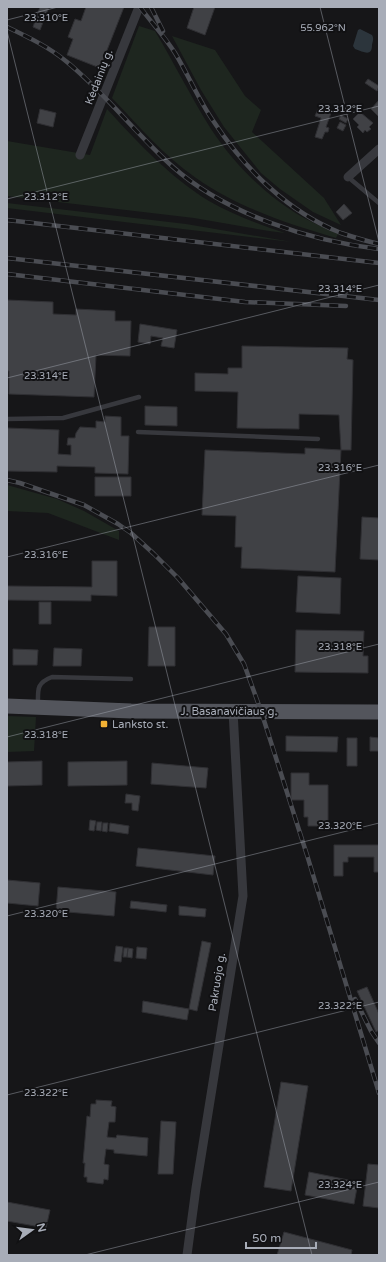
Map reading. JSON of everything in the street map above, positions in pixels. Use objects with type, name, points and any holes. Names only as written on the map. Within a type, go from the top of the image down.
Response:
[{"type":"main road","name":"J. Basanavičiaus g.","points":[[7,706],[131,711],[379,712]]},
{"type":"street","name":"Kėdainių g.","points":[[80,155],[139,7]]},
{"type":"street","points":[[348,178],[379,149]]},
{"type":"street","name":"Pakruojo g.","points":[[187,1255],[196,1188],[243,896],[232,711]]},
{"type":"lane","points":[[348,178],[379,203]]},
{"type":"lane","points":[[7,419],[63,418],[139,396]]},
{"type":"lane","points":[[138,432],[318,439]]},
{"type":"lane","points":[[38,707],[38,691],[40,684],[52,677],[131,679]]},
{"type":"shaded area","points":[[139,26],[155,31],[211,129],[228,153],[248,175],[270,195],[294,212],[338,234],[336,238],[263,214],[212,189],[173,160],[112,98]]},
{"type":"shaded area","points":[[360,29],[373,36],[372,49],[367,53],[355,49],[353,46],[358,30]]},
{"type":"shaded area","points":[[172,36],[215,50],[245,96],[261,110],[252,132],[324,198],[341,225],[313,212],[280,189],[261,173],[224,127],[201,90]]},
{"type":"shaded area","points":[[107,109],[155,159],[195,192],[227,211],[285,233],[194,218],[7,196],[7,141],[90,155]]},
{"type":"shaded area","points":[[7,203],[186,224],[292,242],[7,208]]},
{"type":"shaded area","points":[[7,485],[57,499],[84,511],[119,531],[119,540],[48,513],[7,511]]},
{"type":"shaded area","points":[[7,716],[36,717],[34,751],[7,752]]},
{"type":"building","points":[[40,7],[49,7],[40,30],[33,27]]},
{"type":"building","points":[[86,7],[124,7],[100,68],[67,55],[73,39],[68,37],[75,19],[81,21]]},
{"type":"building","points":[[194,7],[215,7],[205,35],[187,28]]},
{"type":"building","points":[[368,79],[379,86],[377,91],[365,83]]},
{"type":"building","points":[[379,100],[379,117],[371,109]]},
{"type":"building","points":[[40,109],[56,113],[53,127],[37,123]]},
{"type":"building","points":[[318,109],[331,113],[326,127],[329,128],[328,132],[325,132],[322,139],[315,137],[321,118],[315,116]]},
{"type":"building","points":[[360,112],[373,123],[369,127],[371,129],[367,132],[365,130],[363,133],[357,127],[359,125],[353,119]]},
{"type":"building","points":[[341,115],[348,119],[346,123],[339,119]]},
{"type":"building","points":[[340,122],[346,125],[343,131],[337,128]]},
{"type":"building","points":[[344,204],[352,213],[343,220],[336,212]]},
{"type":"building","points":[[7,300],[53,302],[53,314],[76,315],[76,309],[115,311],[115,321],[131,321],[130,356],[96,355],[94,397],[9,394],[9,371],[7,371]]},
{"type":"building","points":[[140,324],[177,330],[174,348],[161,346],[163,338],[151,336],[150,344],[138,342]]},
{"type":"building","points":[[242,346],[348,348],[347,359],[353,360],[351,450],[341,450],[339,415],[299,414],[299,429],[237,428],[238,392],[195,391],[195,373],[228,374],[228,368],[242,368]]},
{"type":"building","points":[[145,406],[177,407],[177,426],[145,425]]},
{"type":"building","points":[[105,416],[121,417],[121,436],[129,436],[128,474],[95,473],[95,467],[57,466],[57,472],[7,471],[7,428],[59,430],[58,454],[71,455],[71,445],[67,445],[68,438],[75,438],[80,427],[96,428],[96,421],[105,422]]},
{"type":"building","points":[[305,448],[341,450],[335,572],[241,568],[242,547],[235,547],[236,516],[202,515],[205,450],[305,454]]},
{"type":"building","points":[[95,477],[131,477],[131,496],[95,496]]},
{"type":"building","points":[[362,517],[379,518],[379,560],[360,559]]},
{"type":"building","points":[[92,561],[117,561],[117,596],[91,595],[91,601],[7,600],[7,586],[92,587]]},
{"type":"building","points":[[298,576],[341,578],[340,614],[296,612]]},
{"type":"building","points":[[39,602],[51,602],[51,624],[39,624]]},
{"type":"building","points":[[149,627],[175,627],[175,666],[148,666]]},
{"type":"building","points":[[296,630],[364,631],[363,656],[368,656],[368,673],[295,672]]},
{"type":"building","points":[[54,648],[82,649],[81,666],[53,666]]},
{"type":"building","points":[[13,649],[38,650],[37,665],[13,665]]},
{"type":"building","points":[[286,736],[338,737],[337,752],[286,751]]},
{"type":"building","points":[[370,737],[379,738],[379,751],[370,751]]},
{"type":"building","points":[[347,738],[357,738],[357,766],[347,766]]},
{"type":"building","points":[[42,761],[42,785],[7,786],[7,762]]},
{"type":"building","points":[[127,761],[127,785],[68,786],[68,762]]},
{"type":"building","points":[[152,763],[208,768],[206,788],[151,784]]},
{"type":"building","points":[[291,773],[309,773],[309,785],[328,785],[328,826],[308,826],[308,817],[304,817],[304,800],[291,800]]},
{"type":"building","points":[[126,794],[140,796],[138,811],[132,810],[132,803],[125,803]]},
{"type":"building","points":[[90,820],[96,821],[94,831],[89,830]]},
{"type":"building","points":[[97,822],[102,822],[101,831],[96,830]]},
{"type":"building","points":[[103,823],[108,823],[107,832],[102,831]]},
{"type":"building","points":[[110,823],[129,826],[128,834],[109,831]]},
{"type":"building","points":[[334,845],[379,845],[379,872],[374,872],[374,857],[348,857],[348,862],[343,862],[343,876],[334,876]]},
{"type":"building","points":[[138,848],[215,856],[213,875],[136,866]]},
{"type":"building","points":[[7,880],[40,883],[38,906],[7,903]]},
{"type":"building","points":[[58,887],[116,892],[114,916],[56,911]]},
{"type":"building","points":[[131,901],[167,905],[166,912],[130,908]]},
{"type":"building","points":[[179,906],[206,909],[205,917],[179,915]]},
{"type":"building","points":[[202,941],[211,943],[197,1011],[189,1009]]},
{"type":"building","points":[[116,946],[123,947],[121,962],[114,961]]},
{"type":"building","points":[[137,947],[147,948],[146,959],[136,958]]},
{"type":"building","points":[[124,948],[128,948],[127,957],[123,957]]},
{"type":"building","points":[[128,948],[133,949],[132,958],[127,957]]},
{"type":"building","points":[[367,987],[379,1014],[379,1030],[376,1032],[357,991]]},
{"type":"building","points":[[143,1001],[189,1009],[187,1020],[142,1012]]},
{"type":"building","points":[[281,1082],[308,1086],[291,1191],[264,1187]]},
{"type":"building","points":[[96,1100],[112,1101],[111,1106],[116,1107],[115,1122],[109,1122],[107,1137],[116,1138],[117,1135],[148,1138],[147,1156],[114,1153],[114,1150],[106,1149],[104,1164],[109,1165],[108,1180],[104,1179],[103,1184],[87,1182],[87,1177],[84,1177],[85,1163],[83,1163],[87,1116],[90,1117],[91,1104],[96,1104]]},
{"type":"building","points":[[161,1121],[176,1122],[173,1174],[158,1174]]},
{"type":"building","points":[[368,1164],[379,1165],[379,1208],[363,1206]]},
{"type":"building","points":[[309,1172],[358,1182],[354,1204],[305,1195]]},
{"type":"building","points":[[7,1202],[50,1210],[46,1228],[7,1221]]},
{"type":"building","points":[[284,1232],[352,1250],[351,1255],[277,1255]]},
{"type":"railway","points":[[140,7],[175,53],[204,106],[226,139],[239,156],[269,187],[303,213],[322,224],[341,233],[379,244]]},
{"type":"railway","points":[[151,7],[163,31]]},
{"type":"railway","points":[[7,27],[46,47],[67,62],[95,87],[173,167],[194,184],[218,199],[270,223],[297,232],[353,245],[379,249]]},
{"type":"railway","points":[[7,220],[379,263]]},
{"type":"railway","points":[[7,258],[379,300]]},
{"type":"railway","points":[[7,274],[245,302],[346,306]]},
{"type":"railway","points":[[7,480],[84,505],[131,533],[178,578],[226,634],[244,664],[261,711],[307,855],[379,1093]]},
{"type":"railway","points":[[355,999],[371,1031],[379,1043]]},
{"type":"place","name":"Lanksto st.","points":[[104,724]]}]
